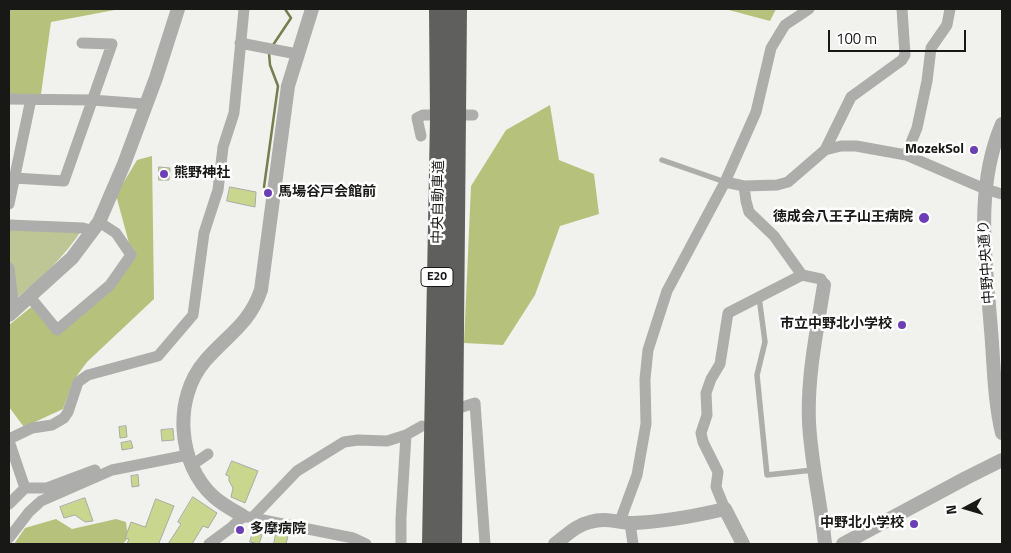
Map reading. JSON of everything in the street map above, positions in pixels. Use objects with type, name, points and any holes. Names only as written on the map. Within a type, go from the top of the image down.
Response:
[{"type":"highway","name":"中央自動車道","points":[[432,544],[440,129],[439,9]]},
{"type":"highway","name":"中央自動車道","points":[[452,544],[457,9]]},
{"type":"street","points":[[13,311],[72,258],[96,227],[124,164],[156,78],[178,9]]},
{"type":"street","points":[[25,488],[9,440],[32,428],[52,425],[64,418],[68,412],[78,382],[88,375],[158,356],[193,315],[204,233],[218,190],[223,147],[234,114],[244,9]]},
{"type":"street","points":[[312,9],[288,86],[261,290],[251,314],[205,361],[196,373],[189,389],[183,418],[190,460],[200,480],[213,496],[248,517],[353,538],[366,544]]},
{"type":"street","points":[[633,544],[625,522],[637,475],[646,424],[645,380],[648,350],[655,325],[667,291],[725,182],[756,112],[771,48],[785,25],[809,9]]},
{"type":"street","points":[[725,182],[744,186],[778,185],[788,182],[824,150],[850,97],[902,60],[906,55],[902,9]]},
{"type":"street","points":[[906,155],[917,128],[927,82],[931,48],[947,25],[950,9]]},
{"type":"street","points":[[14,178],[64,181],[112,44],[82,43]]},
{"type":"street","points":[[240,44],[297,54]]},
{"type":"street","points":[[9,99],[92,100],[145,104]]},
{"type":"street","points":[[9,204],[31,99]]},
{"type":"street","points":[[421,136],[417,118],[423,114],[473,115]]},
{"type":"street","name":"中野中央通り","points":[[1002,124],[998,132],[985,189],[984,238],[996,396],[1002,433]]},
{"type":"street","points":[[824,150],[841,146],[856,146],[906,155],[985,189],[1002,194]]},
{"type":"street","points":[[744,186],[749,212],[774,236],[802,275]]},
{"type":"street","points":[[9,225],[96,227],[116,233],[130,254],[110,285],[57,330],[30,297]]},
{"type":"street","points":[[9,268],[13,311]]},
{"type":"street","points":[[744,544],[725,509],[716,487],[718,472],[703,442],[701,433],[707,415],[706,393],[711,379],[720,364],[728,314],[802,275],[821,279],[824,285],[809,392],[809,423],[825,544]]},
{"type":"street","points":[[459,408],[475,403],[485,544]]},
{"type":"street","points":[[209,544],[248,517],[297,472],[344,442],[358,440],[387,441],[406,435],[422,426]]},
{"type":"street","points":[[401,544],[406,435]]},
{"type":"street","points":[[9,538],[29,512],[41,501],[112,470],[190,460],[208,454]]},
{"type":"street","points":[[843,544],[1002,460]]},
{"type":"street","points":[[9,472],[16,461]]},
{"type":"street","points":[[9,504],[25,488],[47,488],[103,467],[112,470]]},
{"type":"street","points":[[555,544],[575,528],[584,524],[609,519],[625,522],[674,519],[725,509]]},
{"type":"lane","points":[[662,160],[725,182]]},
{"type":"lane","points":[[758,297],[765,342],[758,375],[766,475],[815,470]]},
{"type":"green space","points":[[9,9],[120,9],[51,22],[41,94],[9,95]]},
{"type":"green space","points":[[725,9],[776,9],[770,21]]},
{"type":"green space","points":[[550,105],[559,160],[594,174],[599,214],[560,226],[535,295],[503,345],[464,343],[471,186],[506,130]]},
{"type":"green space","points":[[152,156],[154,299],[87,362],[73,381],[63,409],[24,427],[9,407],[9,325],[35,304],[57,330],[133,258],[116,195],[137,160]]},
{"type":"green space","points":[[9,225],[83,228],[68,249],[51,267],[13,301],[9,268]]},
{"type":"green space","points":[[56,519],[72,529],[116,519],[126,522],[128,538],[123,544],[14,544],[25,528]]},
{"type":"building","points":[[159,167],[170,168],[169,180],[159,180]]},
{"type":"building","points":[[230,187],[256,192],[255,207],[227,201]]},
{"type":"building","points":[[126,426],[127,437],[120,438],[119,427]]},
{"type":"building","points":[[173,429],[174,440],[162,441],[161,430]]},
{"type":"building","points":[[131,441],[133,448],[122,450],[121,443]]},
{"type":"building","points":[[232,461],[258,471],[245,503],[231,497],[233,488],[229,481],[229,476],[226,475]]},
{"type":"building","points":[[138,475],[139,486],[132,487],[131,476]]},
{"type":"building","points":[[193,497],[217,513],[208,528],[203,526],[192,544],[168,544],[181,524],[178,522]]},
{"type":"building","points":[[85,498],[93,521],[85,522],[75,515],[64,518],[60,507]]},
{"type":"building","points":[[156,499],[174,506],[159,543],[161,544],[127,544],[129,539],[125,538],[131,522],[145,527]]},
{"type":"building","points":[[277,529],[289,532],[286,544],[274,544]]},
{"type":"building","points":[[253,532],[262,535],[259,544],[250,542]]},
{"type":"waterway","points":[[273,45],[291,18],[285,9]]},
{"type":"waterway","points":[[264,187],[278,86],[270,65],[269,53]]},
{"type":"place","name":"MozekSol","points":[[974,150]]},
{"type":"place","name":"熊野神社","points":[[164,174]]},
{"type":"place","name":"馬場谷戸会館前","points":[[268,193]]},
{"type":"place","name":"徳成会八王子山王病院","points":[[924,218]]},
{"type":"place","name":"市立中野北小学校","points":[[902,325]]},
{"type":"place","name":"中野北小学校","points":[[914,524]]},
{"type":"place","name":"多摩病院","points":[[240,530]]}]
